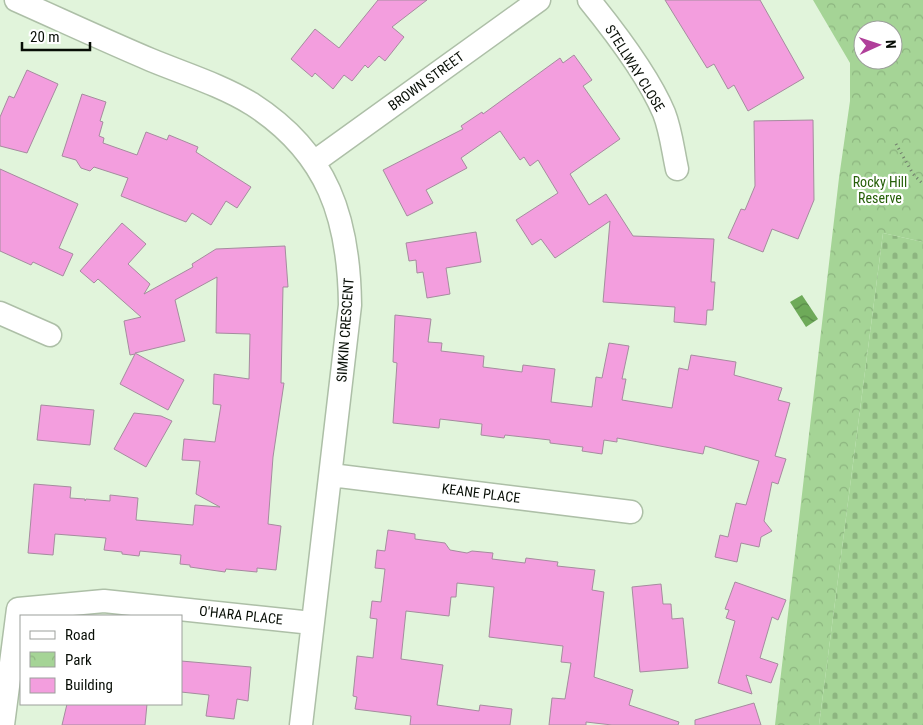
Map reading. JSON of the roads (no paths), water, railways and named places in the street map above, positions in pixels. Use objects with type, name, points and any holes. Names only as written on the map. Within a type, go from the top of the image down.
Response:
[{"type":"street","name":"SIMKIN CRESCENT","points":[[16,0],[219,87],[251,104],[298,140],[314,162],[330,192],[343,227],[349,265],[350,305],[301,725]]},
{"type":"street","name":"BROWN STREET","points":[[314,162],[539,0]]},
{"type":"street","name":"STELLWAY CLOSE","points":[[589,0],[615,33],[657,100],[670,130],[677,169]]},
{"type":"street","points":[[0,313],[50,335]]},
{"type":"street","name":"KEANE PLACE","points":[[330,475],[631,512]]},
{"type":"street","name":"O'HARA PLACE","points":[[3,725],[18,609],[104,601],[312,623]]},
{"type":"water","points":[[802,295],[818,319],[806,327],[790,302]]},
{"type":"park label","name":"Rocky Hill Reserve","points":[[880,190]]}]
